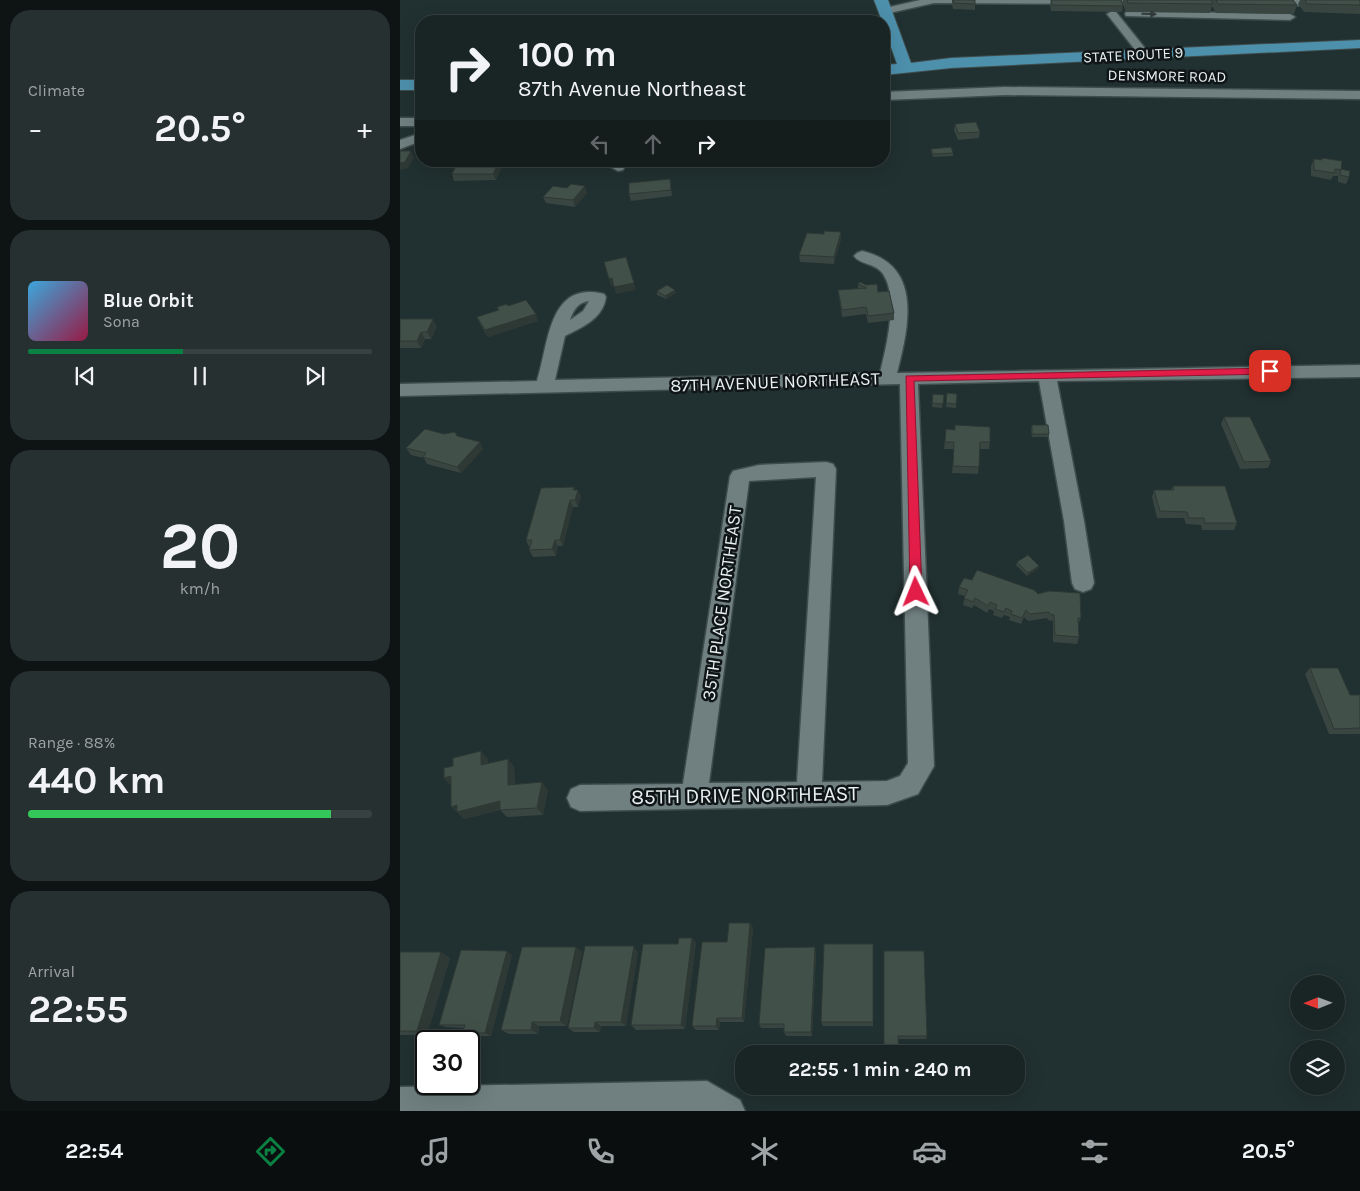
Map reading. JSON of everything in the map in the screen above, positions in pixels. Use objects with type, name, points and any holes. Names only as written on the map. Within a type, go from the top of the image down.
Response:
[{"type":"main road","points":[[890,24],[906,69]]},
{"type":"main road","name":"STATE ROUTE 9","points":[[890,70],[951,63],[1360,44]]},
{"type":"main road","name":"STATE ROUTE 9","points":[[906,69],[966,73],[1360,53]]},
{"type":"main road","points":[[400,85],[415,84]]},
{"type":"street","points":[[925,0],[930,1]]},
{"type":"street","points":[[883,5],[930,1],[1040,7],[1164,1]]},
{"type":"street","points":[[1258,2],[1360,3]]},
{"type":"street","points":[[1144,54],[1108,14],[1301,17],[1291,2]]},
{"type":"street","name":"DENSMORE ROAD","points":[[890,96],[1005,91],[1360,95]]},
{"type":"street","points":[[400,122],[415,122]]},
{"type":"street","points":[[400,145],[415,139]]},
{"type":"street","points":[[862,256],[880,263],[888,269],[893,275],[896,288],[898,305],[897,339],[887,379]]},
{"type":"street","points":[[544,388],[558,334]]},
{"type":"street","name":"87TH AVENUE NORTHEAST","points":[[400,390],[1047,375],[1360,371]]},
{"type":"street","points":[[1047,375],[1074,521],[1083,583]]},
{"type":"street","name":"85TH DRIVE NORTHEAST","points":[[580,798],[887,793],[909,786],[921,766],[909,378]]},
{"type":"street","name":"35TH PLACE NORTHEAST","points":[[694,796],[740,476],[759,472],[826,469],[809,794]]},
{"type":"street","points":[[400,1103],[707,1097],[729,1111]]},
{"type":"building","points":[[953,0],[975,0],[975,4],[954,3]]},
{"type":"building","points":[[1051,0],[1121,0],[1123,6],[1052,5]]},
{"type":"building","points":[[1127,0],[1211,0],[1213,4],[1128,3]]},
{"type":"building","points":[[1216,0],[1293,0],[1297,5],[1218,4]]},
{"type":"building","points":[[1305,0],[1360,0],[1360,5],[1307,4]]},
{"type":"building","points":[[976,122],[980,132],[958,133],[955,124]]},
{"type":"building","points":[[951,147],[953,153],[933,154],[931,149]]},
{"type":"building","points":[[400,151],[411,151],[405,162],[400,163]]},
{"type":"building","points":[[1322,158],[1342,161],[1341,170],[1335,169],[1334,173],[1314,170],[1314,159],[1322,160]]},
{"type":"building","points":[[456,167],[496,167],[493,174],[452,174]]},
{"type":"building","points":[[1341,169],[1350,171],[1349,177],[1340,175]]},
{"type":"building","points":[[670,179],[671,190],[629,194],[629,183]]},
{"type":"building","points":[[571,184],[585,186],[573,200],[543,197],[553,186],[567,188]]},
{"type":"building","points":[[824,231],[841,232],[834,257],[799,255],[807,233],[824,234]]},
{"type":"building","points":[[626,257],[634,283],[614,287],[612,278],[609,279],[604,262]]},
{"type":"building","points":[[860,282],[866,285],[877,284],[878,292],[889,291],[894,313],[868,316],[866,307],[842,310],[838,290],[867,288],[858,284]]},
{"type":"building","points":[[667,285],[675,290],[665,296],[657,291]]},
{"type":"building","points":[[526,300],[536,314],[485,330],[477,317],[499,310],[497,307],[507,304],[508,306]]},
{"type":"building","points":[[400,319],[433,319],[427,332],[421,332],[417,341],[400,341]]},
{"type":"building","points":[[947,393],[957,394],[956,404],[946,403]]},
{"type":"building","points":[[933,394],[944,395],[943,404],[932,403]]},
{"type":"building","points":[[1224,417],[1250,417],[1271,461],[1244,462]]},
{"type":"building","points":[[955,425],[990,427],[990,442],[980,442],[979,467],[953,466],[954,442],[945,442],[946,429],[955,430]]},
{"type":"building","points":[[1032,425],[1048,425],[1049,434],[1032,434]]},
{"type":"building","points":[[425,429],[444,434],[455,432],[457,436],[480,442],[457,467],[423,457],[426,453],[406,448]]},
{"type":"building","points":[[1173,486],[1225,486],[1237,523],[1205,523],[1204,518],[1189,518],[1187,512],[1160,511],[1154,490],[1174,490]]},
{"type":"building","points":[[574,487],[573,490],[578,490],[575,500],[570,500],[560,540],[555,540],[552,549],[529,550],[532,540],[526,540],[541,488]]},
{"type":"building","points":[[1028,555],[1039,566],[1028,573],[1017,562]]},
{"type":"building","points":[[977,570],[1034,590],[1038,594],[1049,591],[1080,593],[1081,618],[1078,618],[1079,637],[1055,635],[1054,615],[1049,612],[1030,614],[1026,610],[1022,618],[1011,614],[1012,611],[1006,608],[1004,612],[995,609],[997,605],[990,602],[988,606],[975,598],[973,602],[964,598],[968,590],[959,587],[964,578],[972,580]]},
{"type":"building","points":[[1310,668],[1338,668],[1350,695],[1360,695],[1360,728],[1334,729]]},
{"type":"building","points":[[481,751],[481,765],[508,759],[508,785],[542,782],[537,808],[500,810],[500,801],[457,812],[457,805],[451,807],[451,776],[444,778],[444,768],[453,766],[453,758]]},
{"type":"building","points":[[729,923],[750,923],[742,1018],[717,1018],[716,1026],[692,1026],[702,942],[727,942]]},
{"type":"building","points":[[679,938],[692,938],[681,1025],[631,1025],[643,944],[678,944]]},
{"type":"building","points":[[824,944],[873,944],[873,1022],[821,1022]]},
{"type":"building","points":[[585,946],[634,946],[621,1022],[595,1022],[594,1028],[568,1028]]},
{"type":"building","points":[[522,947],[576,947],[560,1022],[532,1022],[531,1030],[501,1030]]},
{"type":"building","points":[[815,947],[811,1032],[784,1032],[784,1024],[759,1024],[765,948]]},
{"type":"building","points":[[461,950],[507,951],[485,1033],[480,1033],[480,1030],[463,1030],[465,1025],[439,1025]]},
{"type":"building","points":[[884,951],[924,951],[927,1036],[898,1036],[899,1045],[884,1045]]},
{"type":"building","points":[[400,952],[441,952],[417,1030],[400,1031]]},
{"type":"route","points":[[916,592],[909,378],[1270,371]]}]
